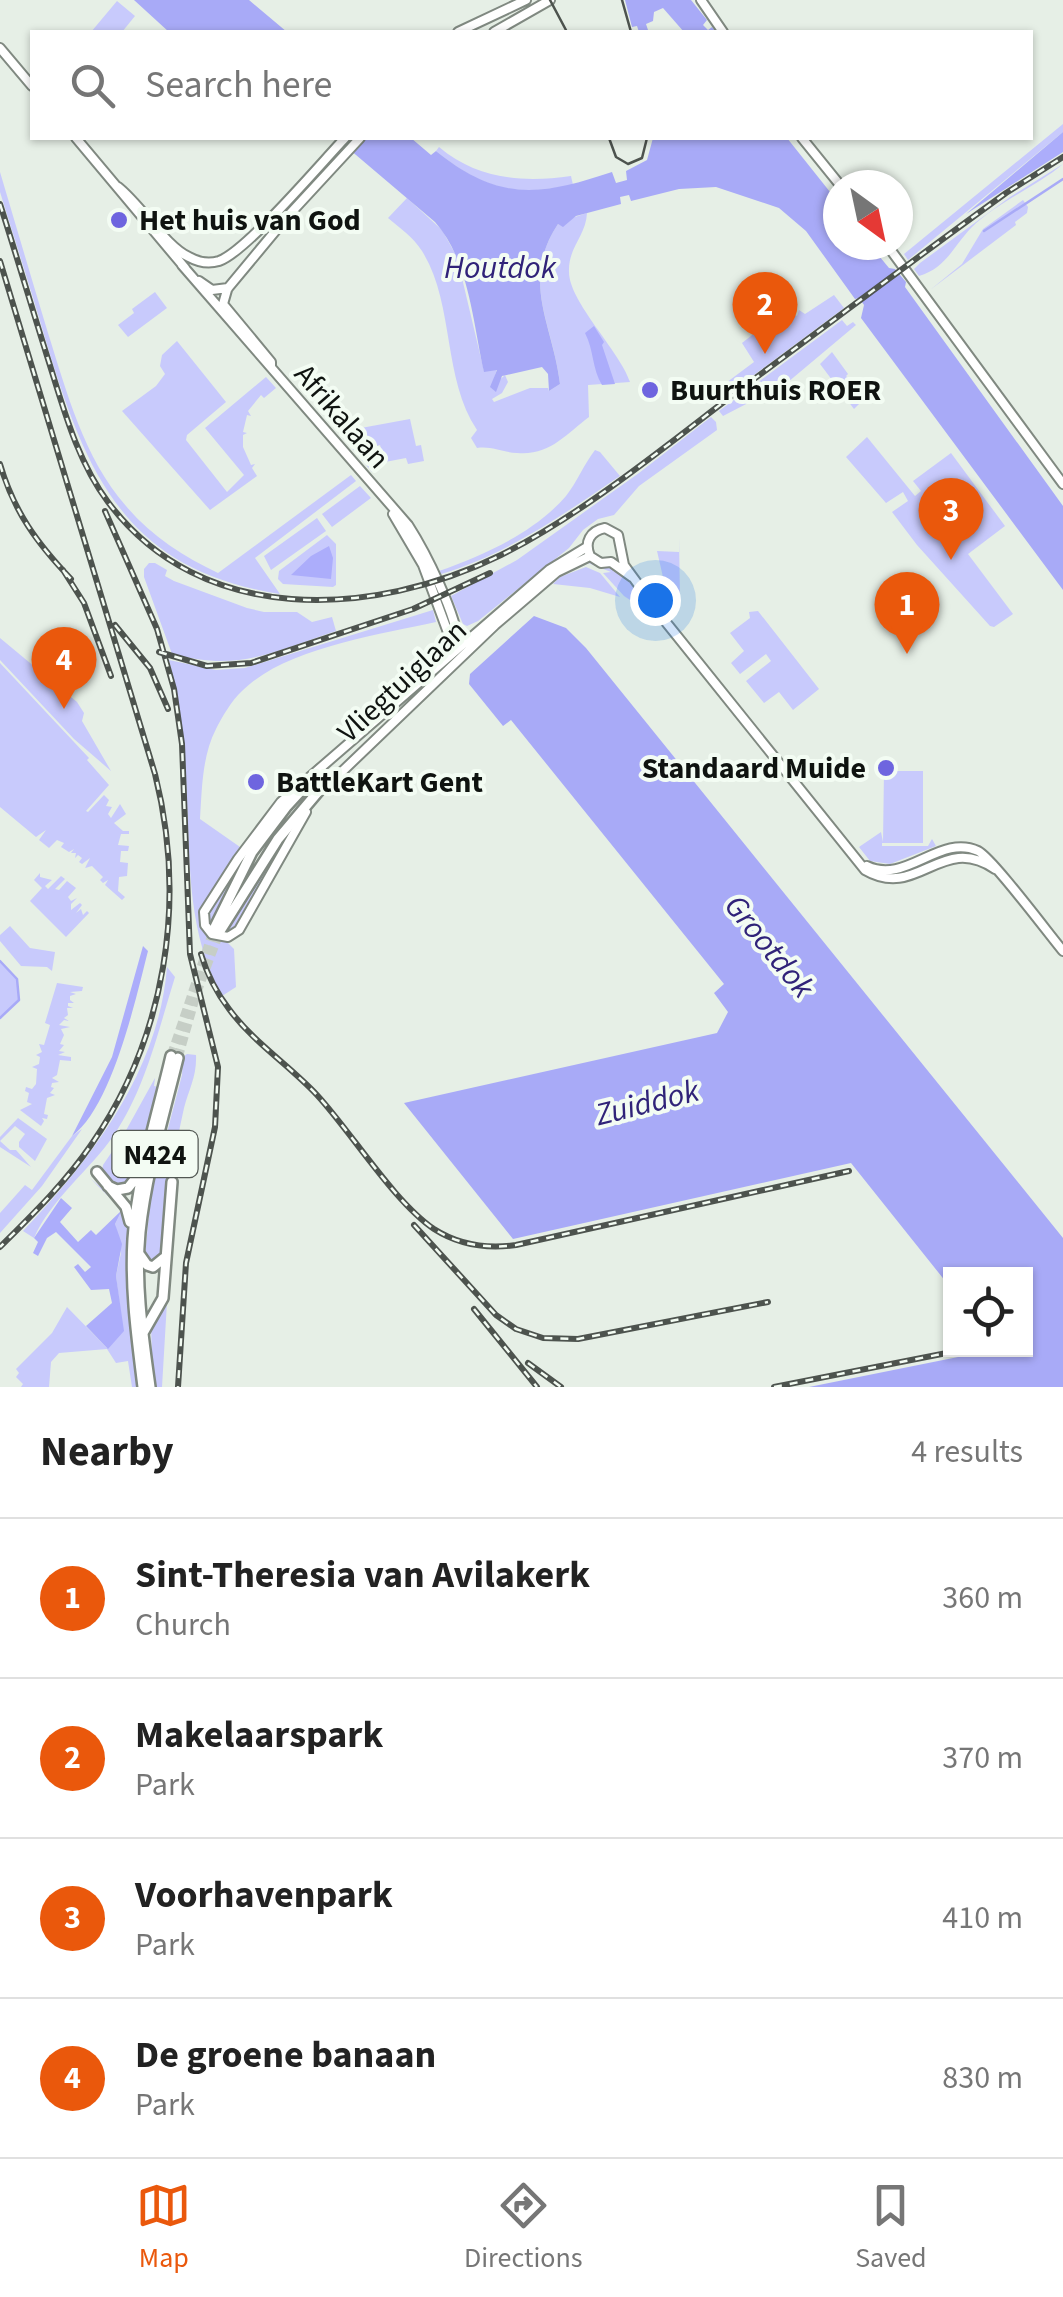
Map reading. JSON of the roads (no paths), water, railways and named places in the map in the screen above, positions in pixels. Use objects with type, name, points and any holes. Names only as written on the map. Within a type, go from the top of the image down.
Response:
[{"type":"highway","points":[[320,768],[252,852],[217,930],[278,839],[331,778]]},
{"type":"highway","name":"N424","points":[[175,1057],[150,1174],[139,1252],[147,1387],[133,1303],[133,1239],[144,1168],[175,1057]]},
{"type":"highway","points":[[104,1184],[117,1190],[128,1188],[144,1168]]},
{"type":"highway","points":[[97,1172],[129,1213],[133,1239]]},
{"type":"highway","points":[[143,1333],[163,1298],[172,1182]]},
{"type":"highway","points":[[139,1252],[145,1263],[153,1267],[160,1265],[165,1256]]},
{"type":"main road","points":[[462,30],[526,0]]},
{"type":"main road","points":[[498,30],[550,0]]},
{"type":"main road","points":[[701,0],[722,30]]},
{"type":"main road","points":[[0,48],[30,84]]},
{"type":"main road","name":"Afrikalaan","points":[[78,140],[266,366],[271,367],[414,535],[431,566],[459,647]]},
{"type":"main road","points":[[193,278],[199,268],[224,259],[304,184],[343,140]]},
{"type":"main road","points":[[228,288],[358,140]]},
{"type":"main road","points":[[804,140],[828,170]]},
{"type":"main road","name":"Afrikalaan","points":[[118,187],[178,250],[195,260],[212,263]]},
{"type":"main road","name":"Afrikalaan","points":[[224,259],[234,262],[237,270],[222,304],[271,362],[271,367]]},
{"type":"main road","points":[[898,260],[1063,484]]},
{"type":"main road","name":"Afrikalaan","points":[[193,278],[212,290],[228,288]]},
{"type":"main road","points":[[632,577],[611,562],[597,562],[588,552],[592,534],[608,528],[620,539],[620,555],[632,577],[865,870],[904,878],[960,851],[981,852],[1063,951]]},
{"type":"main road","name":"Vliegtuiglaan","points":[[588,552],[557,572],[331,778],[302,818],[239,930],[228,938],[212,934],[204,920],[207,908],[281,802],[549,570],[588,552]]},
{"type":"main road","points":[[611,562],[620,555]]},
{"type":"main road","points":[[448,656],[454,636],[473,636]]},
{"type":"main road","points":[[409,710],[455,657],[459,647],[471,648]]},
{"type":"water","points":[[134,0],[249,0],[285,30],[167,30]]},
{"type":"water","points":[[625,0],[691,0],[707,20],[703,25],[708,30],[682,30],[663,8],[654,12],[653,21],[646,24],[648,30],[632,27]]},
{"type":"water","name":"Houtdok","points":[[338,140],[413,140],[431,155],[436,151],[480,179],[521,190],[563,186],[612,172],[616,183],[627,180],[626,171],[647,160],[652,140],[789,140],[823,183],[823,255],[806,231],[779,208],[716,187],[679,189],[631,201],[629,195],[620,197],[621,204],[576,216],[563,227],[558,224],[541,265],[542,303],[560,384],[549,391],[548,374],[542,367],[502,376],[496,392],[490,387],[497,370],[484,372],[463,273],[435,222]]},
{"type":"water","points":[[827,260],[882,260],[906,282],[905,287],[1063,506],[1063,590],[861,318],[864,305],[859,298],[855,299]]},
{"type":"water","points":[[534,616],[566,628],[586,648],[1063,1238],[1063,1387],[809,1387],[958,1357],[1033,1357],[1033,1267],[943,1267],[943,1278],[851,1163],[513,1239],[404,1103],[717,1033],[728,1012],[714,993],[724,984],[511,720],[503,726],[469,684],[470,674]]},
{"type":"waterway","points":[[984,231],[1063,179]]},
{"type":"waterway","points":[[0,961],[17,979],[19,1000],[0,1018]]},
{"type":"tunnel","points":[[171,1056],[214,929]]},
{"type":"tunnel","points":[[178,1058],[220,931]]},
{"type":"tram line","points":[[550,0],[566,30]]},
{"type":"tram line","points":[[622,0],[630,30]]},
{"type":"tram line","points":[[610,140],[616,157],[628,164],[642,158],[646,140]]},
{"type":"railway","points":[[0,204],[71,432],[108,502],[146,543],[191,572],[239,590],[291,599],[345,599],[399,591],[451,576],[533,538],[629,474],[974,216],[1063,157]]},
{"type":"railway","points":[[0,261],[155,774],[169,870],[169,919],[163,967],[153,1014],[137,1059],[117,1103],[81,1159],[0,1247]]},
{"type":"railway","points":[[0,464],[28,526],[71,579]]},
{"type":"railway","points":[[105,511],[157,629],[174,689],[182,744],[190,954],[218,1067],[215,1127],[186,1263],[178,1387]]},
{"type":"railway","points":[[63,570],[84,603],[111,676]]},
{"type":"railway","points":[[159,652],[207,666],[251,663],[413,609],[490,573]]},
{"type":"railway","points":[[115,625],[150,668],[168,709]]},
{"type":"railway","points":[[201,954],[216,989],[239,1021],[317,1095],[404,1202],[434,1229],[453,1239],[484,1246],[516,1245],[849,1171]]},
{"type":"railway","points":[[414,1225],[496,1315],[516,1329],[543,1338],[578,1339],[768,1302]]},
{"type":"railway","points":[[474,1309],[537,1387]]},
{"type":"railway","points":[[774,1387],[943,1354]]},
{"type":"railway","points":[[528,1363],[561,1387]]},
{"type":"place","name":"Het huis van God","points":[[119,220]]},
{"type":"place","name":"Makelaarspark","points":[[765,354]]},
{"type":"place","name":"Buurthuis ROER","points":[[650,390]]},
{"type":"place","name":"Voorhavenpark","points":[[951,560]]},
{"type":"place","name":"Sint-Theresia van Avilakerk","points":[[907,654]]},
{"type":"place","name":"De groene banaan","points":[[64,709]]},
{"type":"place","name":"Standaard Muide","points":[[886,768]]},
{"type":"place","name":"BattleKart Gent","points":[[256,782]]},
{"type":"water label","name":"Grootdok","points":[[770,946]]},
{"type":"water label","name":"Zuiddok","points":[[647,1102]]}]
